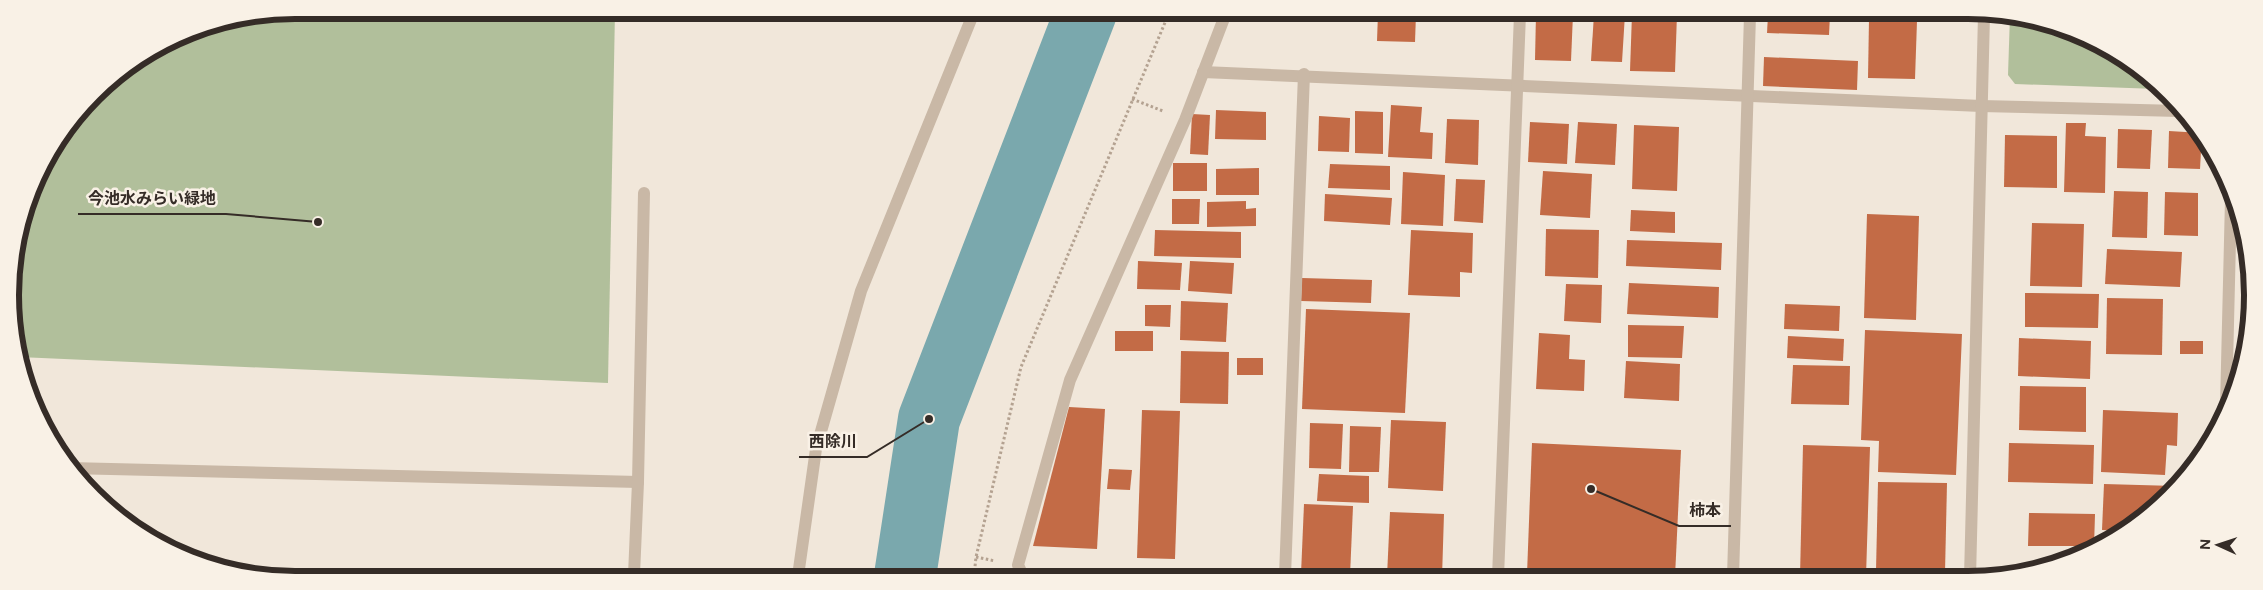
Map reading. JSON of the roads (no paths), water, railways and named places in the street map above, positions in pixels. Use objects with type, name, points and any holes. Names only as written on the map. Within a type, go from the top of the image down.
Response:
[{"type":"street","points":[[799,571],[816,448],[861,291],[971,19]]},
{"type":"street","points":[[1021,571],[1018,565],[1070,380],[1185,120],[1224,19]]},
{"type":"street","points":[[1498,571],[1520,19]]},
{"type":"street","points":[[1733,571],[1750,19]]},
{"type":"street","points":[[1970,571],[1984,19]]},
{"type":"street","points":[[1203,72],[1304,74],[1517,86],[1981,106],[2174,111]]},
{"type":"street","points":[[1285,571],[1304,74]]},
{"type":"street","points":[[634,571],[638,482],[644,193]]},
{"type":"street","points":[[2226,393],[2231,209]]},
{"type":"street","points":[[80,468],[638,482]]},
{"type":"waterway","points":[[906,571],[929,419],[1083,19]]},
{"type":"place","name":"今池水みらい緑地","points":[[318,222]]},
{"type":"place","name":"西除川","points":[[929,419]]},
{"type":"place","name":"柿本","points":[[1591,489]]}]
